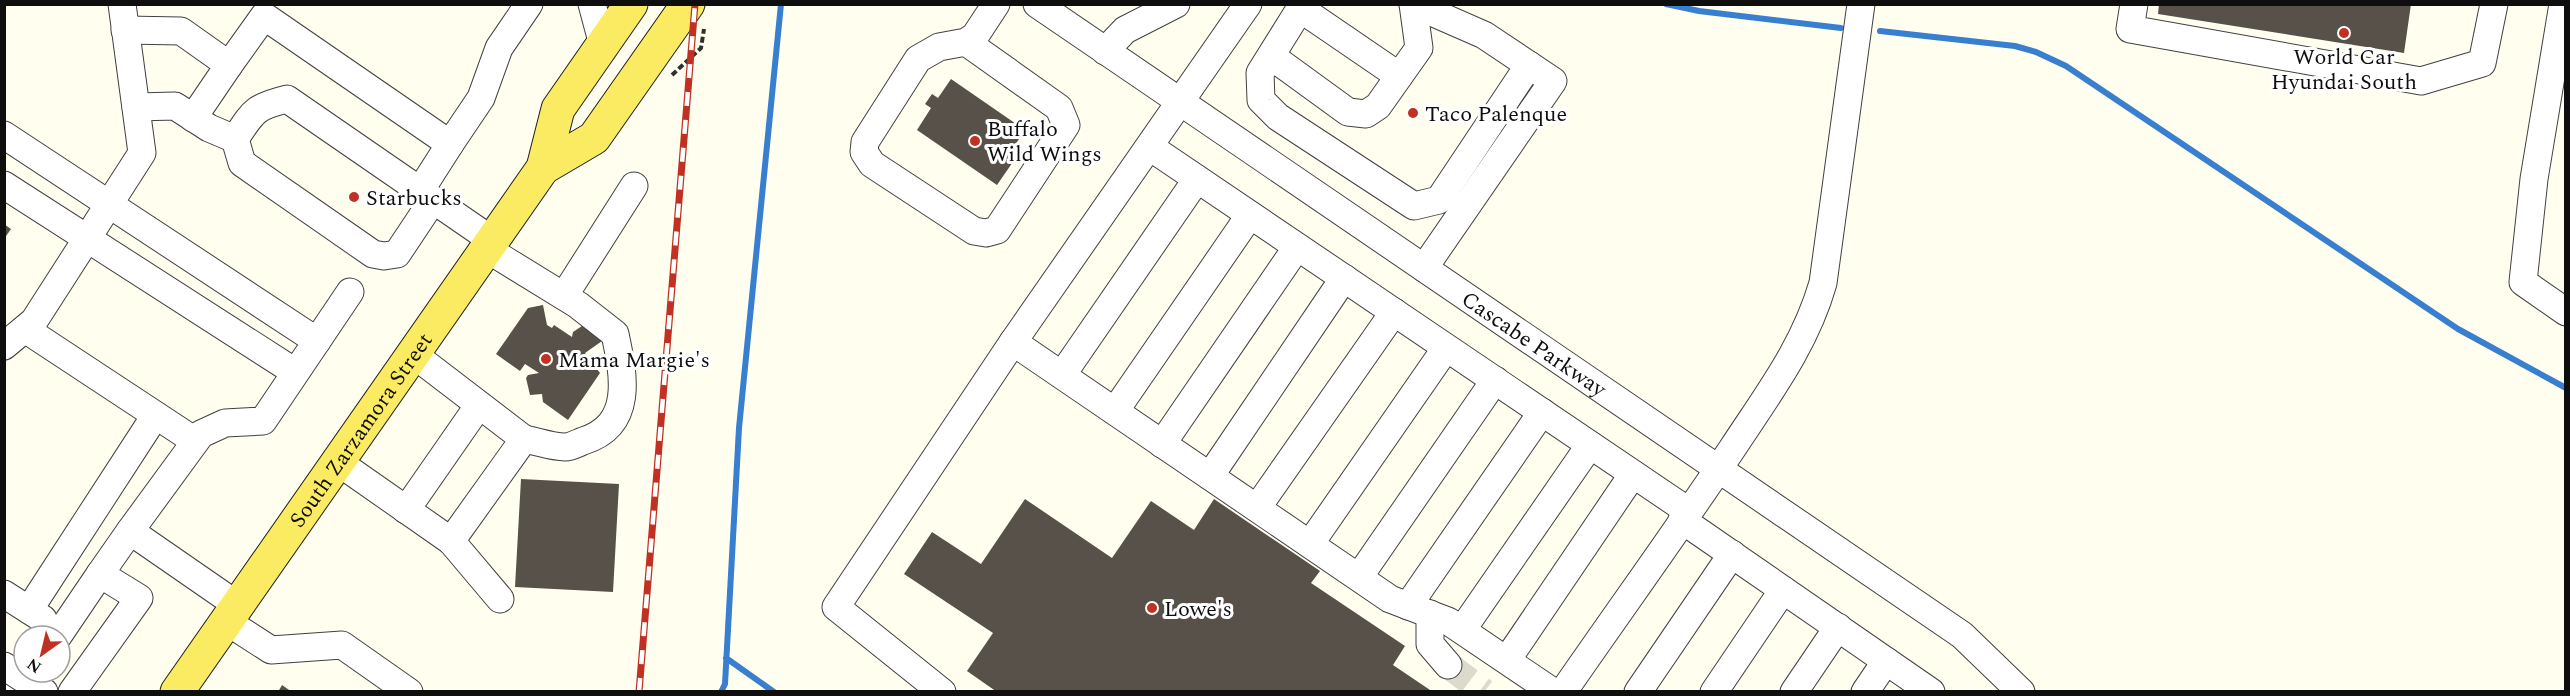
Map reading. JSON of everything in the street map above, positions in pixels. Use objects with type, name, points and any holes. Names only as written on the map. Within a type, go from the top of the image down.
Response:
[{"type":"main road","name":"South Zarzamora Street","points":[[177,692],[543,168],[558,109],[631,4]]},
{"type":"main road","name":"South Zarzamora Street","points":[[543,168],[594,138],[688,4]]},
{"type":"street","points":[[413,354],[524,439],[566,447],[599,436],[615,421],[623,390],[615,334],[490,245],[427,195],[287,99],[263,105],[251,114],[235,139],[242,163],[373,254],[384,256],[397,254],[427,195],[450,144],[481,98],[499,48],[529,4]]},
{"type":"street","points":[[592,4],[603,45]]},
{"type":"street","points":[[966,42],[1059,108],[1066,121],[1066,125],[997,230],[986,233],[974,231],[872,164],[864,152],[865,142],[918,59],[939,47],[966,42],[975,36],[996,4]]},
{"type":"street","name":"Cascabe Parkway","points":[[1037,4],[1962,635],[2019,691]]},
{"type":"street","points":[[1105,51],[1125,30],[1176,4]]},
{"type":"street","points":[[942,692],[836,607],[1013,342],[1248,4]]},
{"type":"street","points":[[1413,4],[1484,35],[1553,81],[1424,268]]},
{"type":"street","points":[[1271,56],[1348,112],[1366,114],[1378,106],[1419,48],[1413,4]]},
{"type":"street","points":[[1563,692],[1795,354],[1814,316],[1823,283],[1861,4]]},
{"type":"street","points":[[2134,4],[2130,29],[2421,81],[2482,63],[2494,4]]},
{"type":"street","points":[[2563,4],[2534,178],[2523,282],[2565,312]]},
{"type":"street","points":[[1399,76],[1302,7],[1260,73],[1261,100],[1278,117],[1414,206],[1439,200],[1529,65]]},
{"type":"street","points":[[193,118],[264,16],[450,144]]},
{"type":"street","points":[[4,346],[34,321],[142,153],[124,17],[181,31],[229,65]]},
{"type":"street","points":[[136,107],[175,106],[208,129],[235,139]]},
{"type":"street","points":[[4,135],[317,341]]},
{"type":"street","points":[[1150,147],[1633,474],[1732,554],[1931,692]]},
{"type":"street","points":[[1062,375],[1197,179]]},
{"type":"street","points":[[4,185],[296,372]]},
{"type":"street","points":[[564,296],[634,186]]},
{"type":"street","points":[[1115,411],[1250,215]]},
{"type":"street","points":[[1162,444],[1297,247]]},
{"type":"street","points":[[1210,476],[1344,278]]},
{"type":"street","points":[[67,624],[195,441],[201,434],[225,423],[263,421],[350,292]]},
{"type":"street","points":[[1257,508],[1394,312]]},
{"type":"street","points":[[25,329],[195,441]]},
{"type":"street","points":[[1013,342],[1390,599],[1448,621],[1553,692]]},
{"type":"street","points":[[1310,544],[1446,348]]},
{"type":"street","points":[[1359,578],[1495,380]]},
{"type":"street","points":[[406,510],[479,405]]},
{"type":"street","points":[[1448,665],[1430,644],[1419,610],[1542,412]]},
{"type":"street","points":[[29,610],[155,416]]},
{"type":"street","points":[[451,541],[524,439]]},
{"type":"street","points":[[1462,630],[1590,445]]},
{"type":"street","points":[[338,462],[451,541],[500,599]]},
{"type":"street","points":[[1507,660],[1633,474]]},
{"type":"street","points":[[130,531],[232,613],[271,650],[342,645],[409,692]]},
{"type":"street","points":[[1638,692],[1732,554]]},
{"type":"street","points":[[72,692],[139,597],[100,574]]},
{"type":"street","points":[[1714,692],[1783,590]]},
{"type":"street","points":[[4,594],[47,624]]},
{"type":"street","points":[[1794,692],[1838,627]]},
{"type":"street","points":[[1865,692],[1886,661]]},
{"type":"building","name":"World Car Hyundai South","points":[[2159,4],[2411,4],[2404,53],[2158,14]]},
{"type":"building","name":"Buffalo Wild Wings","points":[[951,79],[1025,130],[1011,151],[1017,156],[997,185],[917,130],[931,108],[925,104],[932,94],[938,98]]},
{"type":"building","points":[[4,224],[11,229],[4,239]]},
{"type":"building","name":"Mama Margie's","points":[[543,305],[547,325],[552,328],[554,325],[572,337],[573,332],[588,322],[602,341],[585,353],[600,373],[568,420],[543,402],[542,394],[530,395],[526,378],[528,375],[539,373],[525,364],[520,371],[496,354],[528,308]]},
{"type":"building","points":[[521,479],[619,484],[613,592],[515,587]]},
{"type":"building","name":"Lowe's","points":[[1025,499],[1112,558],[1151,501],[1194,530],[1214,499],[1320,571],[1311,583],[1405,646],[1393,665],[1433,692],[997,692],[967,671],[993,633],[904,574],[932,532],[981,564]]},
{"type":"building","points":[[282,685],[292,692],[278,692]]},
{"type":"waterway","points":[[721,692],[725,684],[739,428],[781,4]]},
{"type":"waterway","points":[[1666,4],[1699,11],[1841,28]]},
{"type":"waterway","points":[[1880,31],[2015,46],[2036,52],[2066,66],[2458,329],[2566,388]]},
{"type":"waterway","points":[[726,658],[774,692]]},
{"type":"tunnel","points":[[1448,665],[1484,692]]},
{"type":"railway","points":[[639,692],[695,4]]},
{"type":"place","name":"World Car Hyundai South","points":[[2344,33]]},
{"type":"place","name":"Taco Palenque","points":[[1413,113]]},
{"type":"place","name":"Buffalo Wild Wings","points":[[975,141]]},
{"type":"place","name":"Starbucks","points":[[354,197]]},
{"type":"place","name":"Mama Margie's","points":[[546,359]]},
{"type":"place","name":"Lowe's","points":[[1152,608]]}]
